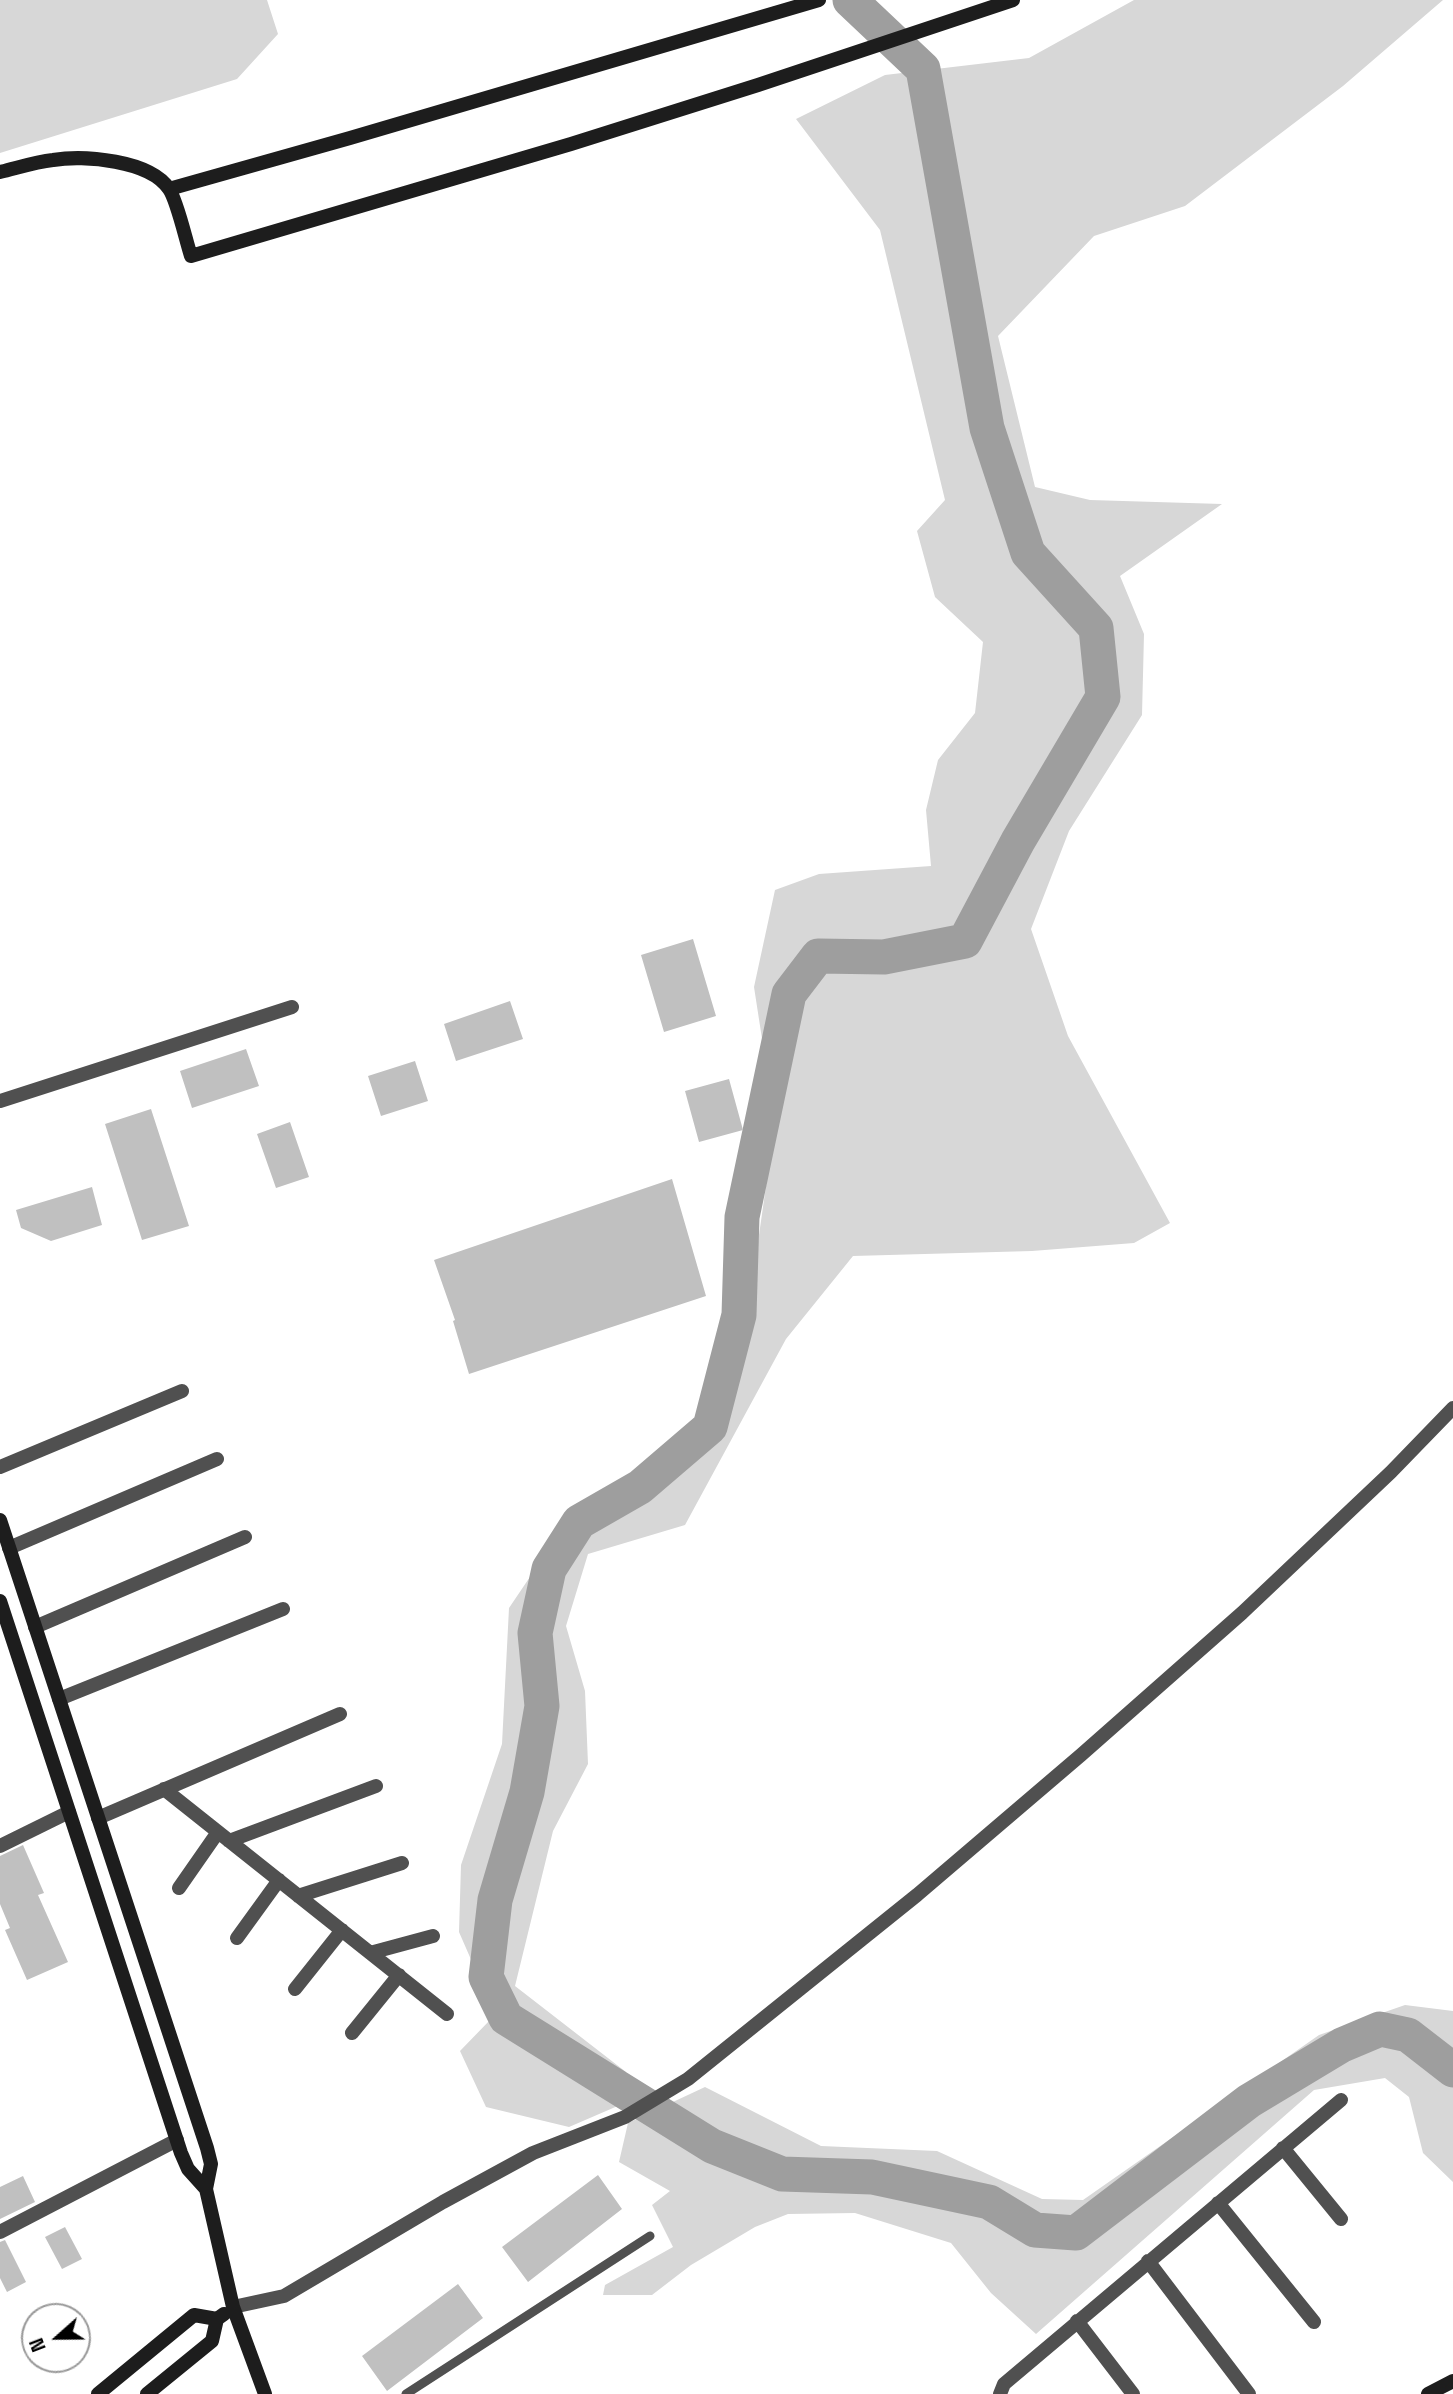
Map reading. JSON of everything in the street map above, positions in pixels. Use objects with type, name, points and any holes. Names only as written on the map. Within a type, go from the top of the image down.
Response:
[{"type":"street","points":[[169,189],[748,23],[819,0]]},
{"type":"street","points":[[0,172],[52,160],[93,158],[132,166],[152,174],[169,189],[191,256],[571,144],[1013,0]]},
{"type":"street","points":[[0,1101],[292,1007]]},
{"type":"street","points":[[0,1467],[182,1391]]},
{"type":"street","points":[[147,2394],[212,2341],[217,2319],[233,2307],[284,2296],[533,2152],[625,2117],[666,2094],[917,1895],[1081,1755],[1242,1612],[1391,1472],[1453,1408]]},
{"type":"street","points":[[9,1548],[217,1459]]},
{"type":"street","points":[[0,1520],[207,2148],[211,2164],[206,2189],[233,2307],[265,2394]]},
{"type":"street","points":[[36,1627],[245,1537]]},
{"type":"street","points":[[0,1601],[177,2140],[188,2169],[206,2189]]},
{"type":"street","points":[[59,1699],[283,1609]]},
{"type":"street","points":[[98,1818],[340,1714]]},
{"type":"street","points":[[179,1888],[223,1836],[376,1786]]},
{"type":"street","points":[[164,1789],[447,2014]]},
{"type":"street","points":[[0,1846],[69,1812]]},
{"type":"street","points":[[298,1896],[402,1863]]},
{"type":"street","points":[[237,1938],[279,1880]]},
{"type":"street","points":[[295,1989],[342,1930]]},
{"type":"street","points":[[370,1953],[433,1936]]},
{"type":"street","points":[[352,2033],[398,1975]]},
{"type":"street","points":[[1000,2394],[1004,2384],[1077,2321],[1341,2100]]},
{"type":"street","points":[[0,2232],[177,2140]]},
{"type":"street","points":[[1283,2148],[1341,2218]]},
{"type":"street","points":[[1218,2203],[1314,2322]]},
{"type":"street","points":[[1148,2262],[1249,2394]]},
{"type":"street","points":[[98,2394],[194,2315],[217,2319]]},
{"type":"street","points":[[1077,2321],[1133,2394]]},
{"type":"street","points":[[1428,2394],[1453,2381]]},
{"type":"lane","points":[[406,2394],[650,2236]]},
{"type":"shaded area","points":[[0,0],[267,0],[278,34],[237,79],[0,153]]},
{"type":"shaded area","points":[[1134,0],[1443,0],[1343,86],[1185,206],[1094,236],[998,336],[1035,487],[1090,500],[1222,504],[1120,576],[1144,634],[1142,715],[1069,831],[1031,929],[1068,1036],[1170,1223],[1134,1243],[1032,1251],[853,1256],[786,1339],[685,1525],[588,1554],[566,1626],[585,1691],[588,1764],[553,1831],[515,1986],[626,2072],[620,2105],[569,2127],[486,2107],[460,2051],[490,2020],[490,2003],[459,1932],[461,1865],[502,1744],[509,1608],[565,1525],[650,1501],[716,1434],[735,1368],[757,1249],[775,1123],[754,987],[775,890],[819,874],[931,866],[926,810],[938,760],[975,713],[983,642],[935,597],[917,531],[945,500],[880,230],[796,119],[885,75],[1029,58]]},
{"type":"shaded area","points":[[1405,2005],[1453,2011],[1453,2182],[1423,2153],[1409,2097],[1385,2078],[1314,2090],[1036,2334],[991,2293],[951,2243],[855,2213],[788,2214],[755,2227],[691,2265],[652,2295],[603,2295],[605,2285],[673,2247],[652,2205],[670,2191],[619,2162],[628,2123],[705,2087],[821,2146],[937,2151],[1042,2199],[1083,2200],[1319,2035]]},
{"type":"building","points":[[693,939],[716,1016],[664,1032],[641,955]]},
{"type":"building","points":[[510,1001],[523,1039],[456,1061],[444,1024]]},
{"type":"building","points":[[246,1049],[259,1086],[192,1108],[180,1071]]},
{"type":"building","points":[[415,1061],[428,1101],[381,1116],[368,1076]]},
{"type":"building","points":[[729,1079],[743,1130],[699,1142],[685,1091]]},
{"type":"building","points":[[151,1109],[189,1226],[142,1240],[105,1124]]},
{"type":"building","points":[[290,1122],[309,1177],[276,1188],[257,1134]]},
{"type":"building","points":[[672,1179],[706,1296],[469,1374],[453,1321],[455,1320],[434,1260]]},
{"type":"building","points":[[92,1187],[102,1225],[51,1241],[21,1228],[16,1210]]},
{"type":"building","points":[[23,1845],[44,1893],[38,1895],[68,1962],[27,1980],[5,1930],[10,1928],[0,1904],[0,1856]]},
{"type":"building","points":[[598,2175],[622,2209],[528,2282],[502,2247]]},
{"type":"building","points":[[23,2176],[35,2202],[0,2219],[0,2187]]},
{"type":"building","points":[[65,2227],[82,2259],[62,2269],[45,2237]]},
{"type":"building","points":[[5,2240],[26,2282],[7,2292],[0,2278],[0,2242]]},
{"type":"building","points":[[458,2284],[483,2318],[387,2391],[362,2356]]},
{"type":"waterway","points":[[850,0],[923,69],[987,428],[1028,553],[1096,628],[1103,697],[1018,841],[965,941],[884,957],[818,956],[789,994],[742,1217],[739,1315],[710,1427],[640,1487],[579,1522],[549,1569],[535,1633],[542,1706],[527,1792],[495,1900],[486,1977],[506,2018],[712,2146],[782,2174],[872,2177],[989,2202],[1035,2230],[1076,2233],[1249,2101],[1342,2045],[1380,2029],[1408,2035],[1453,2070]]}]
